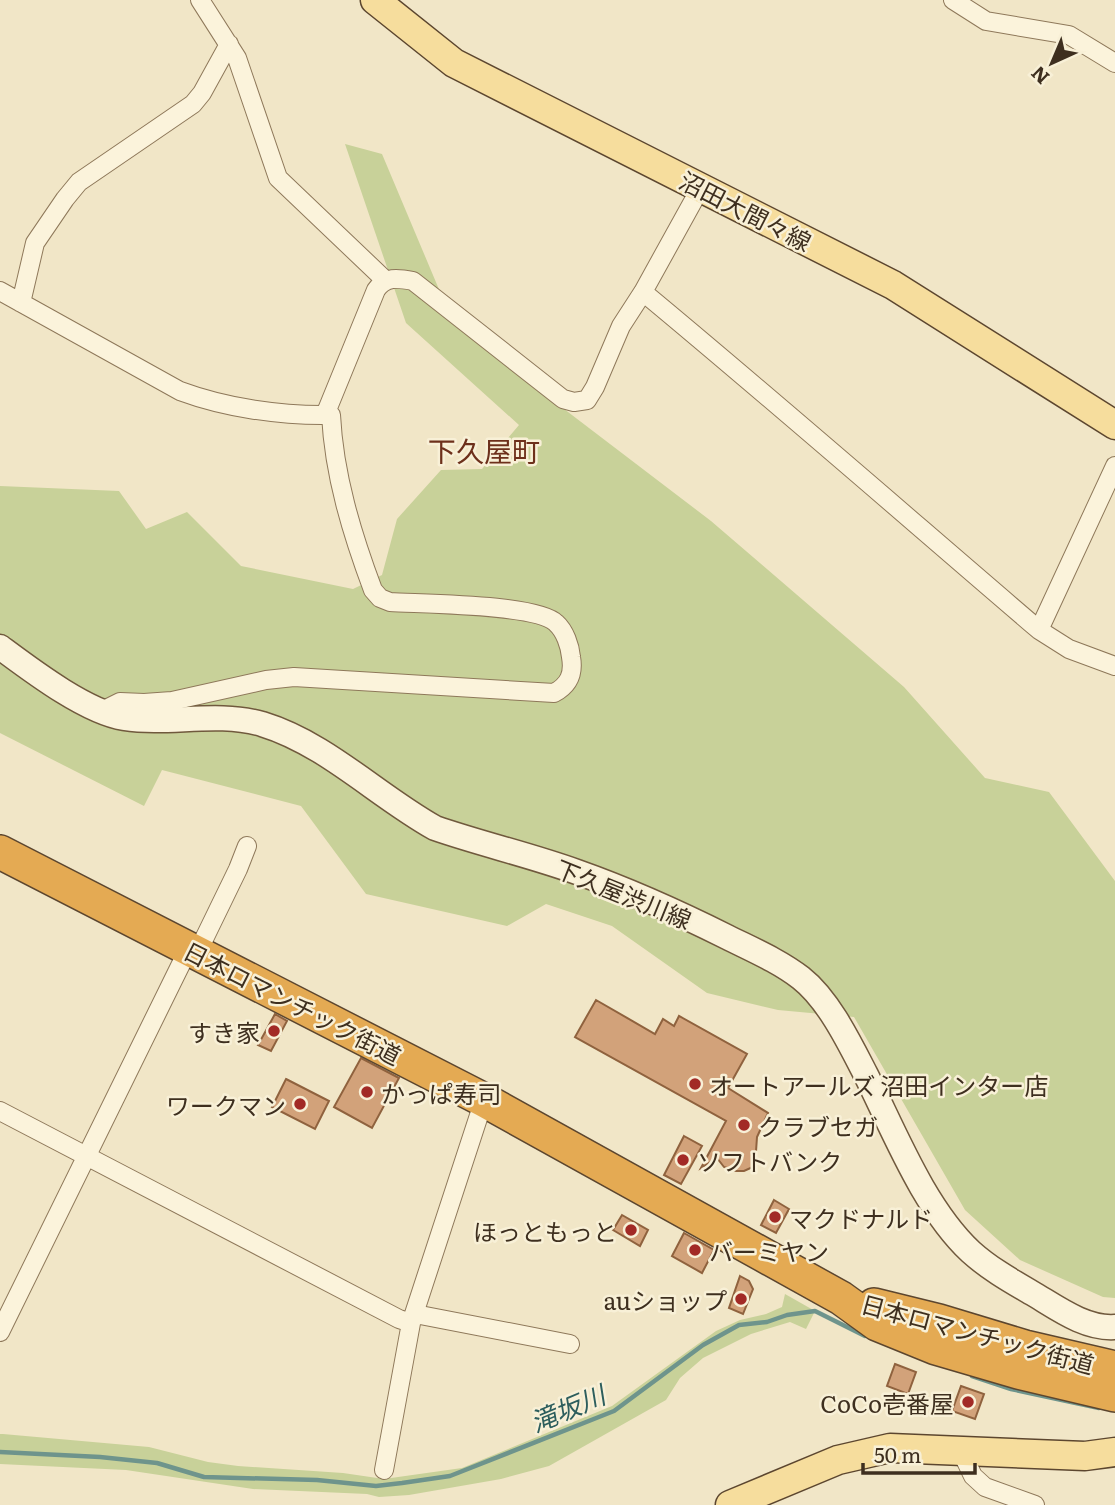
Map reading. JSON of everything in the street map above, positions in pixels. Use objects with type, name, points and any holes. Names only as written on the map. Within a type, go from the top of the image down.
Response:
[{"type":"highway","name":"日本ロマンチック街道","points":[[0,852],[485,1100],[841,1298],[877,1324],[936,1348],[1018,1373],[1115,1395]]},
{"type":"highway","name":"日本ロマンチック街道","points":[[841,1298],[925,1317],[1025,1347],[1115,1368]]},
{"type":"main road","name":"沼田大間々線","points":[[375,0],[454,63],[893,285],[1115,425]]},
{"type":"main road","name":"下久屋渋川線","points":[[0,647],[48,682],[102,711],[122,718],[228,718],[261,724],[302,740],[413,816],[435,828],[590,877],[648,900],[782,964],[804,980],[834,1018],[918,1178],[955,1235],[972,1253],[996,1271],[1061,1310],[1087,1322],[1107,1328],[1115,1327]]},
{"type":"main road","points":[[730,1505],[838,1460],[890,1448],[1085,1456],[1115,1452]]},
{"type":"street","points":[[200,0],[237,58],[278,178],[385,280]]},
{"type":"street","points":[[953,0],[986,22],[1069,35],[1115,63]]},
{"type":"street","points":[[21,303],[35,243],[65,199],[79,182],[108,160],[193,104],[229,44]]},
{"type":"street","points":[[325,415],[376,290],[385,280],[397,279],[414,281],[564,399],[574,402],[587,400],[621,326],[643,292],[701,187]]},
{"type":"street","points":[[0,291],[180,391],[205,400],[283,413],[331,415],[332,445],[348,515],[373,590],[380,598],[390,602],[522,610],[545,615],[557,623],[570,651],[573,667],[564,688],[554,693],[294,677],[266,680],[173,701],[120,702],[102,711]]},
{"type":"street","points":[[643,292],[778,404],[837,458],[1039,630],[1069,649],[1115,666]]},
{"type":"street","points":[[1039,630],[1115,466]]},
{"type":"street","points":[[0,1332],[183,960],[203,941],[247,846]]},
{"type":"street","points":[[384,1470],[413,1318],[485,1100]]},
{"type":"street","points":[[0,1111],[388,1313],[570,1344]]},
{"type":"street","points":[[962,1453],[973,1476],[985,1487],[1035,1505]]},
{"type":"green space","points":[[345,144],[382,154],[454,325],[711,521],[904,687],[985,778],[1049,792],[1115,881],[1115,1298],[1103,1297],[1020,1260],[965,1210],[854,1017],[778,1010],[707,993],[612,926],[546,904],[507,926],[366,894],[301,806],[162,770],[144,806],[0,733],[0,486],[119,491],[146,529],[187,512],[241,566],[353,589],[382,575],[397,519],[441,470],[482,469],[519,425],[406,323]]},
{"type":"green space","points":[[785,1294],[815,1311],[806,1329],[790,1322],[751,1334],[703,1358],[680,1378],[666,1400],[549,1466],[501,1479],[409,1495],[379,1497],[367,1494],[253,1489],[126,1470],[0,1464],[0,1434],[3,1434],[149,1447],[208,1462],[238,1466],[343,1473],[384,1479],[462,1468],[612,1406],[716,1331],[740,1320],[782,1307]]},
{"type":"building","name":"オートアールズ 沼田インター店","points":[[596,1000],[655,1034],[663,1019],[674,1026],[679,1016],[747,1054],[728,1088],[768,1113],[757,1137],[755,1166],[736,1171],[724,1167],[717,1158],[701,1168],[726,1121],[575,1037]]},
{"type":"building","name":"すき家","points":[[275,1014],[287,1021],[271,1051],[258,1045]]},
{"type":"building","name":"かっぱ寿司","points":[[361,1058],[399,1078],[372,1128],[334,1107]]},
{"type":"building","name":"ワークマン","points":[[286,1079],[329,1101],[315,1129],[272,1107]]},
{"type":"building","name":"ソフトバンク","points":[[684,1136],[702,1146],[681,1184],[664,1175]]},
{"type":"building","name":"マクドナルド","points":[[774,1200],[789,1209],[776,1233],[761,1225]]},
{"type":"building","name":"ほっともっと","points":[[622,1215],[648,1230],[640,1246],[613,1230]]},
{"type":"building","name":"バーミヤン","points":[[684,1233],[714,1250],[702,1273],[672,1256]]},
{"type":"building","name":"auショップ","points":[[740,1276],[749,1281],[753,1289],[743,1314],[729,1308]]},
{"type":"building","points":[[895,1364],[916,1372],[908,1394],[887,1386]]},
{"type":"building","name":"CoCo壱番屋","points":[[961,1386],[984,1394],[975,1419],[952,1411]]},
{"type":"waterway","name":"滝坂川","points":[[0,1452],[157,1463],[204,1477],[317,1480],[376,1486],[402,1483],[450,1476],[614,1411],[703,1345],[739,1325],[767,1322],[787,1315],[815,1311],[865,1336]]},
{"type":"waterway","name":"滝坂川","points":[[972,1376],[1011,1389],[1099,1408]]},
{"type":"place","name":"すき家","points":[[274,1031]]},
{"type":"place","name":"オートアールズ 沼田インター店","points":[[695,1084]]},
{"type":"place","name":"かっぱ寿司","points":[[367,1092]]},
{"type":"place","name":"ワークマン","points":[[300,1104]]},
{"type":"place","name":"クラブセガ","points":[[744,1125]]},
{"type":"place","name":"ソフトバンク","points":[[683,1160]]},
{"type":"place","name":"マクドナルド","points":[[775,1217]]},
{"type":"place","name":"ほっともっと","points":[[631,1230]]},
{"type":"place","name":"バーミヤン","points":[[695,1250]]},
{"type":"place","name":"auショップ","points":[[741,1299]]},
{"type":"place","name":"CoCo壱番屋","points":[[968,1402]]},
{"type":"district","name":"下久屋町","points":[[484,450]]}]
